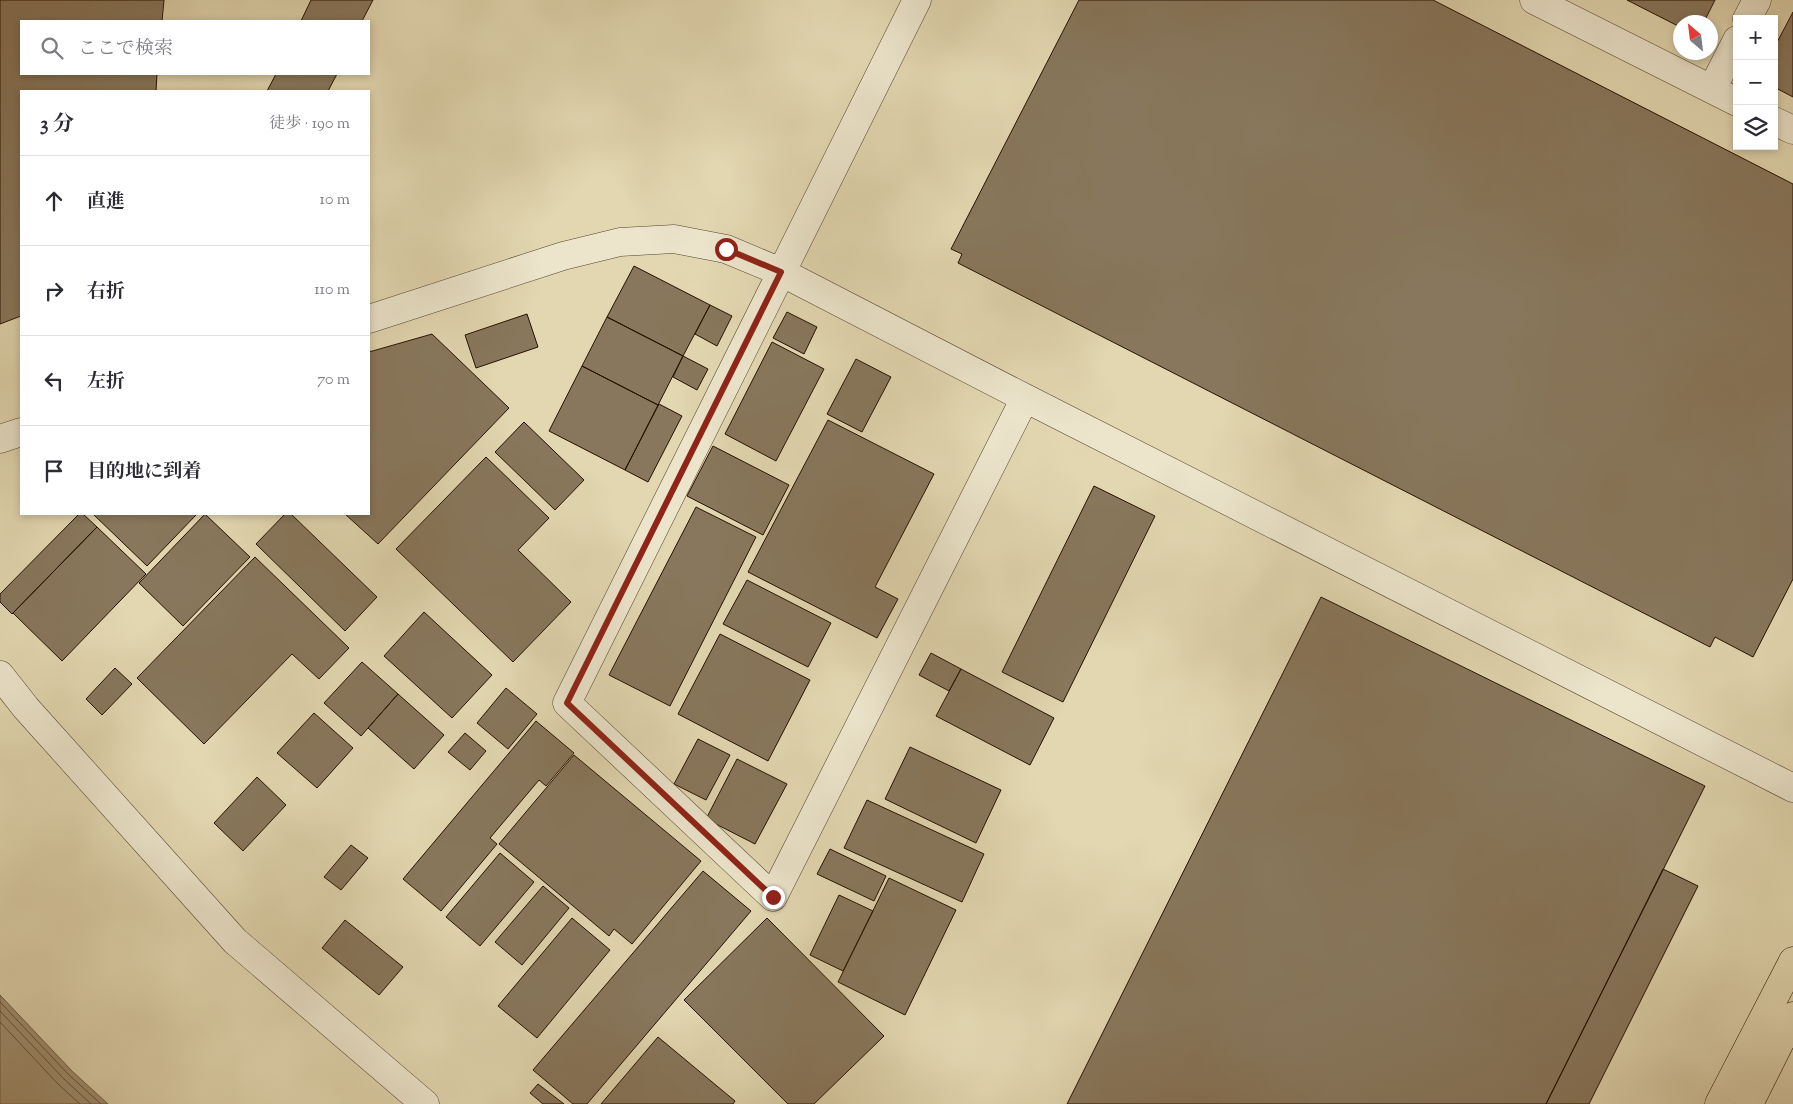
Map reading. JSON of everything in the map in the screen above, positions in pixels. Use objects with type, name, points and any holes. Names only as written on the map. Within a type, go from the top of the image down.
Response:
[{"type":"main road","points":[[1720,1104],[1793,961]]},
{"type":"main road","points":[[1749,1104],[1793,1016]]},
{"type":"main road","points":[[1770,1063],[1793,1025]]},
{"type":"street","points":[[917,0],[567,703],[773,897],[1025,398]]},
{"type":"street","points":[[1534,0],[1733,100]]},
{"type":"street","points":[[1749,15],[1757,0]]},
{"type":"street","points":[[1712,89],[1733,48]]},
{"type":"street","points":[[1778,123],[1793,130]]},
{"type":"street","points":[[370,319],[563,256],[620,242],[674,240],[726,249],[781,272],[1793,788]]},
{"type":"street","points":[[0,439],[20,432]]},
{"type":"street","points":[[0,675],[26,708],[235,941],[424,1104]]},
{"type":"water","points":[[0,995],[72,1071],[108,1104],[0,1104]]},
{"type":"building","points":[[0,0],[164,0],[162,20],[20,20],[20,75],[157,75],[156,90],[20,90],[20,316],[0,324]]},
{"type":"building","points":[[311,0],[373,0],[363,20],[301,20]]},
{"type":"building","points":[[1079,0],[1433,0],[1793,184],[1793,579],[1753,657],[1715,637],[1710,647],[958,263],[962,254],[951,249]]},
{"type":"building","points":[[1627,0],[1715,0],[1708,15],[1673,15],[1673,23]]},
{"type":"building","points":[[1793,12],[1793,97],[1778,89],[1778,40]]},
{"type":"building","points":[[275,75],[336,75],[329,90],[268,90]]},
{"type":"building","points":[[634,266],[710,305],[683,356],[607,317]]},
{"type":"building","points":[[710,305],[732,316],[717,346],[695,334]]},
{"type":"building","points":[[787,312],[817,327],[804,354],[773,338]]},
{"type":"building","points":[[527,314],[538,347],[476,368],[465,335]]},
{"type":"building","points":[[607,317],[683,356],[658,405],[582,366]]},
{"type":"building","points":[[432,334],[509,408],[378,544],[346,515],[370,515],[370,352]]},
{"type":"building","points":[[772,342],[824,369],[776,461],[725,434]]},
{"type":"building","points":[[683,356],[708,369],[697,390],[673,377]]},
{"type":"building","points":[[856,359],[891,377],[862,432],[827,414]]},
{"type":"building","points":[[582,366],[658,405],[625,470],[549,431]]},
{"type":"building","points":[[659,404],[682,416],[648,482],[625,470]]},
{"type":"building","points":[[828,420],[934,474],[875,587],[898,599],[877,638],[748,572]]},
{"type":"building","points":[[524,422],[584,480],[555,510],[495,452]]},
{"type":"building","points":[[713,446],[789,485],[763,535],[687,496]]},
{"type":"building","points":[[486,457],[549,518],[518,550],[571,602],[513,662],[396,549]]},
{"type":"building","points":[[1094,486],[1155,516],[1063,702],[1002,672]]},
{"type":"building","points":[[696,507],[756,537],[670,706],[609,675]]},
{"type":"building","points":[[78,515],[84,515],[97,527],[12,614],[0,602],[0,594]]},
{"type":"building","points":[[94,515],[196,515],[147,566]]},
{"type":"building","points":[[204,515],[250,557],[183,626],[139,583]]},
{"type":"building","points":[[284,515],[292,515],[377,597],[345,631],[256,544]]},
{"type":"building","points":[[97,527],[146,574],[62,661],[13,613]]},
{"type":"building","points":[[255,557],[349,648],[319,679],[292,654],[204,744],[137,678]]},
{"type":"building","points":[[747,580],[831,623],[808,667],[723,624]]},
{"type":"building","points":[[1321,597],[1705,786],[1546,1104],[1067,1104]]},
{"type":"building","points":[[424,612],[492,675],[452,718],[384,656]]},
{"type":"building","points":[[720,634],[810,680],[768,761],[678,714]]},
{"type":"building","points":[[931,653],[961,669],[949,691],[919,675]]},
{"type":"building","points":[[362,662],[398,694],[361,736],[324,703]]},
{"type":"building","points":[[115,668],[132,684],[102,715],[86,699]]},
{"type":"building","points":[[961,669],[1054,718],[1030,765],[936,716]]},
{"type":"building","points":[[506,688],[537,714],[508,749],[477,723]]},
{"type":"building","points":[[398,694],[444,735],[414,769],[368,728]]},
{"type":"building","points":[[314,713],[353,748],[317,788],[277,753]]},
{"type":"building","points":[[536,721],[574,753],[546,786],[539,780],[490,838],[497,844],[441,911],[403,879]]},
{"type":"building","points":[[465,733],[486,751],[470,770],[448,752]]},
{"type":"building","points":[[698,739],[730,755],[706,800],[674,784]]},
{"type":"building","points":[[910,747],[1001,790],[976,843],[885,799]]},
{"type":"building","points":[[574,755],[701,861],[632,944],[614,929],[609,936],[499,844]]},
{"type":"building","points":[[737,759],[787,784],[755,844],[706,819]]},
{"type":"building","points":[[257,777],[286,805],[243,851],[214,823]]},
{"type":"building","points":[[867,800],[984,854],[962,902],[844,848]]},
{"type":"building","points":[[351,845],[368,858],[341,890],[324,877]]},
{"type":"building","points":[[830,849],[886,876],[874,901],[817,874]]},
{"type":"building","points":[[500,853],[534,882],[480,946],[446,917]]},
{"type":"building","points":[[1663,869],[1698,886],[1589,1104],[1546,1104]]},
{"type":"building","points":[[703,871],[751,911],[587,1104],[573,1104],[533,1070]]},
{"type":"building","points":[[889,878],[956,910],[905,1015],[838,982]]},
{"type":"building","points":[[543,886],[569,908],[522,965],[495,942]]},
{"type":"building","points":[[839,895],[873,911],[843,971],[810,955]]},
{"type":"building","points":[[572,918],[610,950],[537,1038],[498,1006]]},
{"type":"building","points":[[767,918],[884,1036],[814,1104],[788,1104],[684,1000]]},
{"type":"building","points":[[345,920],[403,967],[379,995],[322,948]]},
{"type":"building","points":[[658,1037],[735,1101],[733,1104],[601,1104]]},
{"type":"building","points":[[538,1084],[564,1104],[543,1104],[530,1093]]},
{"type":"route","points":[[726,249],[781,272],[567,703],[773,897]]}]
